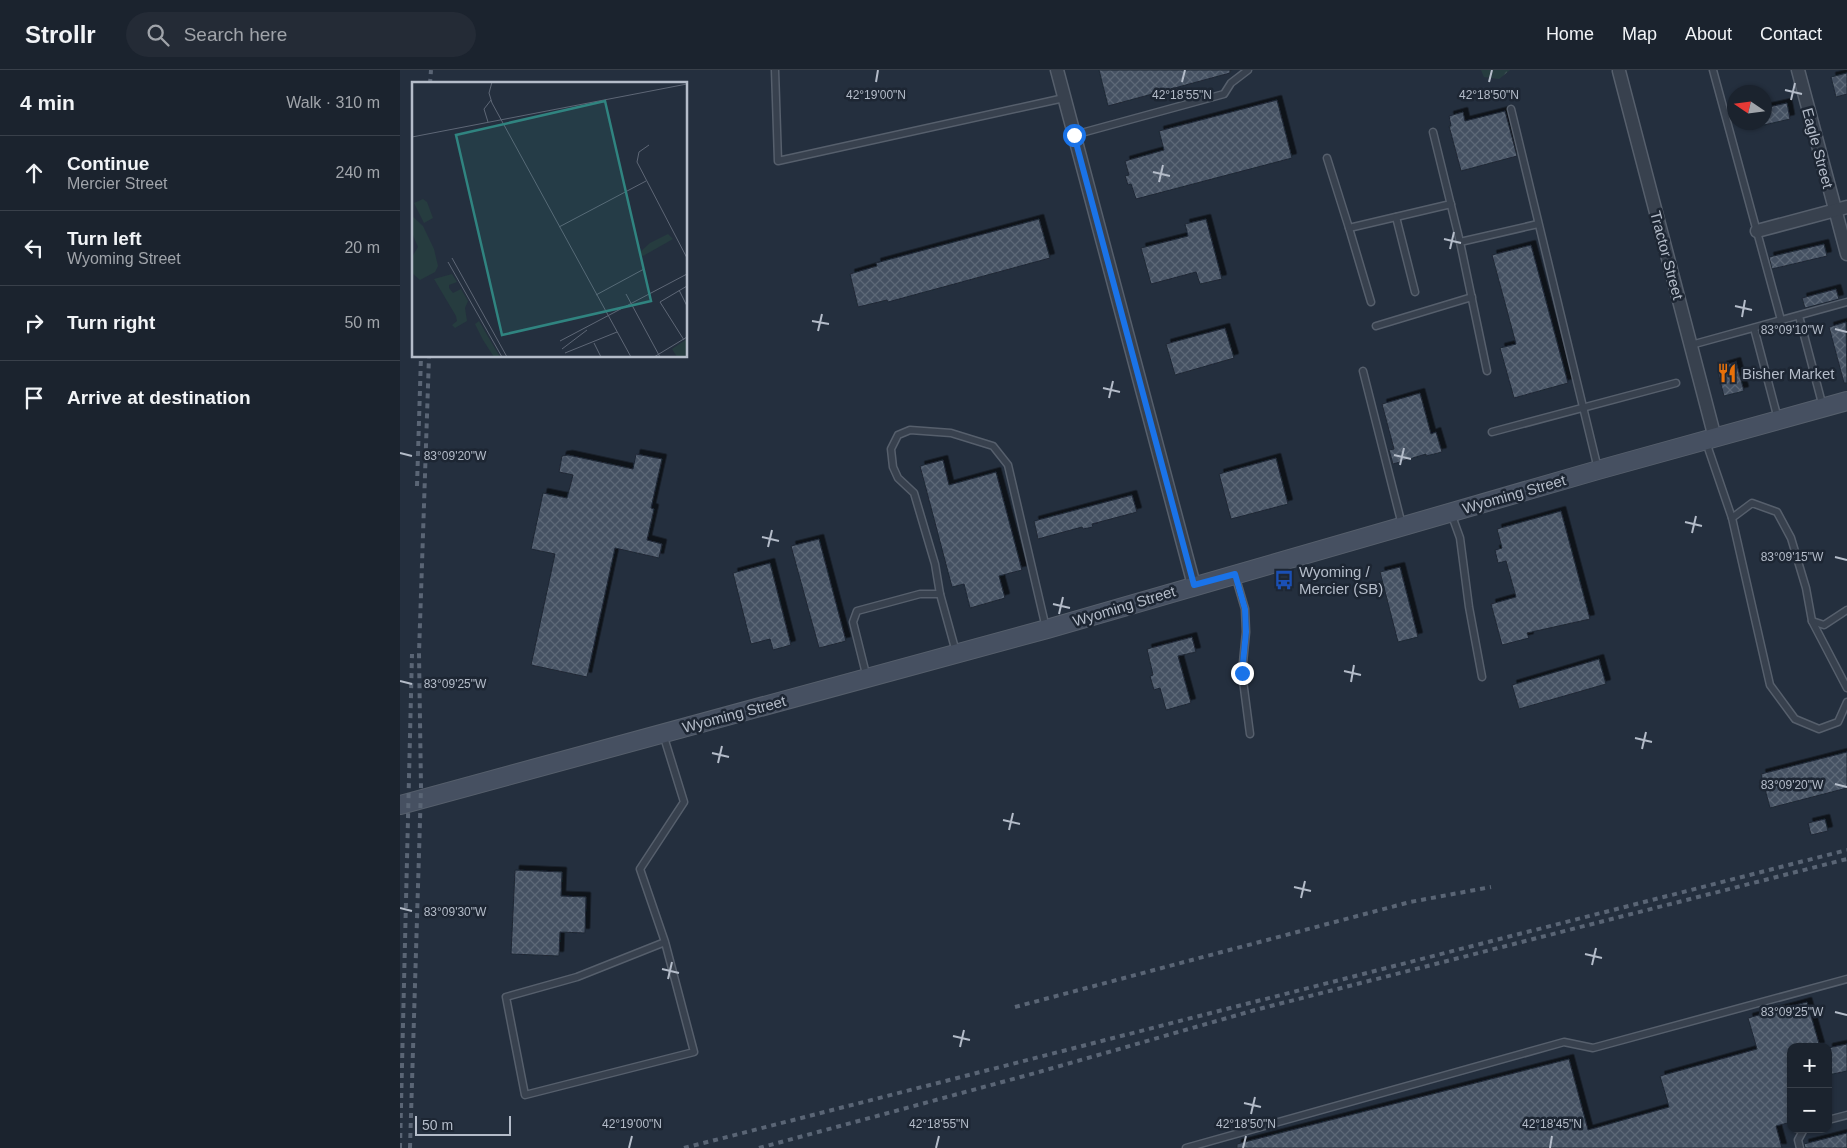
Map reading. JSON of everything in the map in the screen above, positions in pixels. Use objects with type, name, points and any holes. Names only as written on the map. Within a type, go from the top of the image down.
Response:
[{"type":"main road","name":"Wyoming Street","points":[[400,805],[1047,629],[1450,512],[1847,401]]},
{"type":"street","points":[[1057,70],[1194,585]]},
{"type":"street","name":"Eagle Street","points":[[1798,70],[1841,209],[1847,254]]},
{"type":"street","name":"Tractor Street","points":[[1619,71],[1691,345],[1710,439]]},
{"type":"street","points":[[1757,231],[1841,209]]},
{"type":"lane","points":[[775,70],[778,161],[1064,98]]},
{"type":"lane","points":[[1074,135],[1224,94],[1231,83],[1248,70]]},
{"type":"lane","points":[[1713,70],[1781,320]]},
{"type":"lane","points":[[1511,109],[1598,470]]},
{"type":"lane","points":[[1433,132],[1460,242],[1487,371]]},
{"type":"lane","points":[[1327,158],[1371,302]]},
{"type":"lane","points":[[1349,228],[1451,204]]},
{"type":"lane","points":[[1396,217],[1415,292]]},
{"type":"lane","points":[[1460,242],[1538,224]]},
{"type":"lane","points":[[1376,326],[1472,297]]},
{"type":"lane","points":[[1691,345],[1847,302]]},
{"type":"lane","points":[[1799,316],[1824,408]]},
{"type":"lane","points":[[1754,328],[1779,421]]},
{"type":"lane","points":[[1363,371],[1402,526]]},
{"type":"lane","points":[[1492,432],[1676,383]]},
{"type":"lane","points":[[956,654],[940,594],[935,564],[914,493],[898,478],[893,467],[891,449],[898,435],[910,430],[951,433],[977,439],[993,446],[1008,465],[1047,629]]},
{"type":"lane","points":[[1710,439],[1732,518],[1770,685],[1796,719],[1820,729],[1838,722],[1847,702]]},
{"type":"lane","points":[[1732,518],[1752,503],[1776,512],[1791,538],[1806,588],[1812,620],[1847,688]]},
{"type":"lane","points":[[1450,512],[1460,538],[1469,607],[1482,677]]},
{"type":"lane","points":[[1235,574],[1245,609],[1246,632],[1242,673],[1250,734]]},
{"type":"lane","points":[[867,678],[853,622],[853,616],[857,611],[920,594],[940,594]]},
{"type":"lane","points":[[1812,620],[1824,625],[1847,610]]},
{"type":"lane","points":[[663,733],[684,802],[640,868],[665,942],[694,1052],[525,1096],[506,997],[578,977],[665,942]]},
{"type":"lane","points":[[1186,1148],[1564,1042],[1593,1048],[1847,979]]},
{"type":"lane","points":[[1832,1119],[1847,1115]]},
{"type":"lane","points":[[1800,1148],[1798,1140],[1802,1133]]},
{"type":"green space","points":[[1481,70],[1510,70],[1499,79],[1484,77]]},
{"type":"building","points":[[1099,70],[1230,70],[1230,73],[1108,106]]},
{"type":"building","points":[[1847,73],[1847,94],[1836,97],[1831,77]]},
{"type":"building","points":[[1277,100],[1292,158],[1136,199],[1131,184],[1128,185],[1125,176],[1129,175],[1125,161],[1164,150],[1159,131]]},
{"type":"building","points":[[1787,103],[1790,119],[1772,123],[1772,106]]},
{"type":"building","points":[[1505,111],[1517,156],[1461,171],[1449,126],[1451,126],[1449,116],[1463,112],[1465,121]]},
{"type":"building","points":[[1039,219],[1050,258],[888,302],[887,300],[858,307],[850,274],[877,266],[876,263]]},
{"type":"building","points":[[1206,219],[1222,279],[1200,284],[1196,272],[1151,284],[1141,248],[1188,236],[1185,224]]},
{"type":"building","points":[[1824,244],[1827,256],[1772,269],[1769,257]]},
{"type":"building","points":[[1531,245],[1568,383],[1514,398],[1500,348],[1516,344],[1492,255]]},
{"type":"building","points":[[1836,289],[1839,299],[1805,308],[1802,298]]},
{"type":"building","points":[[1846,322],[1847,383],[1844,383],[1829,327]]},
{"type":"building","points":[[1225,328],[1234,358],[1175,375],[1166,344]]},
{"type":"building","points":[[1736,362],[1744,391],[1724,396],[1718,373],[1724,371],[1722,366]]},
{"type":"building","points":[[1420,393],[1431,434],[1436,432],[1442,452],[1426,456],[1426,454],[1393,464],[1389,450],[1394,449],[1382,404]]},
{"type":"building","points":[[636,454],[662,459],[651,508],[654,509],[647,540],[662,544],[659,558],[615,548],[587,677],[531,665],[555,554],[531,549],[543,493],[567,498],[573,475],[559,472],[562,456],[568,455],[633,469]]},
{"type":"building","points":[[1276,458],[1288,504],[1231,519],[1219,474]]},
{"type":"building","points":[[943,460],[949,485],[996,472],[1022,570],[999,576],[1005,598],[970,608],[964,584],[952,587],[920,466]]},
{"type":"building","points":[[1132,495],[1137,512],[1092,524],[1093,527],[1083,529],[1082,527],[1038,539],[1034,521]]},
{"type":"building","points":[[1561,511],[1590,619],[1527,633],[1529,638],[1502,645],[1491,604],[1516,597],[1506,561],[1498,563],[1495,550],[1502,548],[1497,529]]},
{"type":"building","points":[[819,539],[846,641],[819,648],[791,546]]},
{"type":"building","points":[[770,563],[791,645],[773,650],[770,639],[751,644],[733,573]]},
{"type":"building","points":[[1400,567],[1418,637],[1398,642],[1380,572]]},
{"type":"building","points":[[1192,637],[1196,652],[1178,656],[1191,703],[1166,710],[1160,688],[1154,690],[1150,676],[1153,675],[1147,649]]},
{"type":"building","points":[[1599,659],[1606,684],[1519,709],[1512,685]]},
{"type":"building","points":[[1847,752],[1847,788],[1770,808],[1761,774]]},
{"type":"building","points":[[1825,819],[1828,831],[1811,835],[1808,823]]},
{"type":"building","points":[[515,870],[562,872],[561,896],[586,897],[585,933],[560,932],[559,956],[511,954]]},
{"type":"building","points":[[1807,1002],[1819,1043],[1787,1043],[1787,1123],[1776,1126],[1782,1148],[1237,1148],[1237,1144],[1569,1059],[1588,1130],[1669,1107],[1660,1076],[1757,1049],[1748,1018]]},
{"type":"building","points":[[1847,1044],[1847,1071],[1832,1074],[1832,1047]]},
{"type":"building","points":[[1847,1133],[1847,1148],[1805,1148],[1804,1144]]},
{"type":"railway","points":[[430,82],[431,70]]},
{"type":"railway","points":[[417,486],[421,358]]},
{"type":"railway","points":[[410,1148],[421,788],[419,653],[429,358]]},
{"type":"railway","points":[[400,1148],[412,654]]},
{"type":"railway","points":[[684,1148],[1847,850]]},
{"type":"railway","points":[[759,1148],[1039,1072],[1255,1010],[1847,859]]},
{"type":"railway","points":[[1015,1007],[1410,902],[1491,887]]},
{"type":"place","name":"Bisher Market","points":[[1727,373]]},
{"type":"place","name":"Wyoming / Mercier (SB)","points":[[1284,580]]},
{"type":"route","points":[[1074,135],[1194,585],[1235,574],[1245,609],[1246,632],[1242,673]]}]
